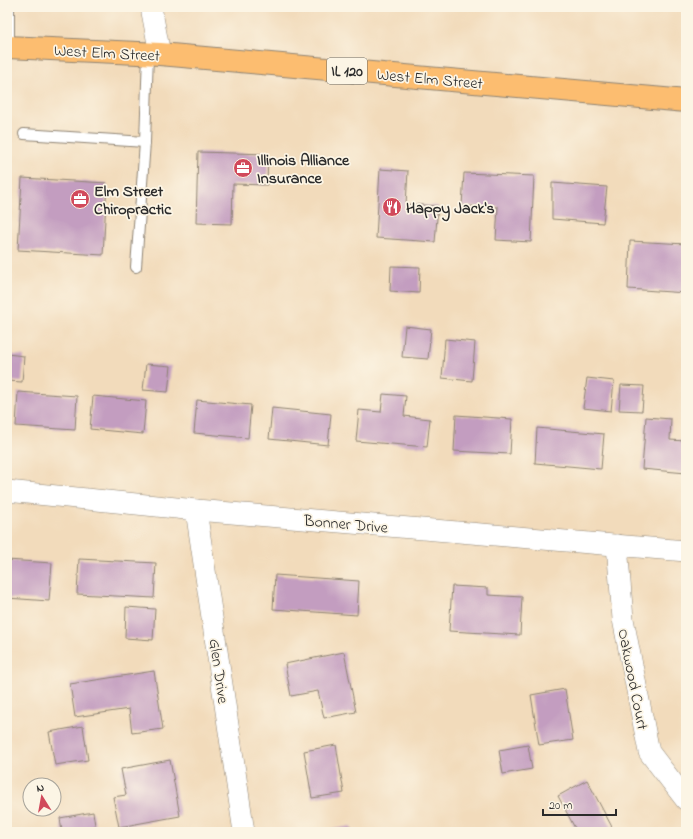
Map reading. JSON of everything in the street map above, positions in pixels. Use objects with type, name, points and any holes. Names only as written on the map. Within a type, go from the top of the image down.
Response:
[{"type":"main road","name":"West Elm Street","points":[[8,47],[154,54],[686,101]]},
{"type":"street","points":[[151,7],[154,54]]},
{"type":"street","name":"Bonner Drive","points":[[7,491],[196,510],[686,551]]},
{"type":"street","name":"Glen Drive","points":[[196,510],[244,832]]},
{"type":"street","name":"Oakwood Court","points":[[617,545],[622,619],[648,752],[686,800]]},
{"type":"lane","points":[[8,47],[9,7]]},
{"type":"lane","points":[[136,267],[145,142],[154,54]]},
{"type":"lane","points":[[24,134],[145,142]]},
{"type":"building","points":[[198,152],[268,154],[267,185],[233,184],[232,224],[196,223]]},
{"type":"building","points":[[380,169],[408,171],[406,204],[438,206],[435,242],[376,238]]},
{"type":"building","points":[[464,173],[534,176],[531,242],[496,240],[498,207],[462,206]]},
{"type":"building","points":[[22,178],[107,183],[103,255],[18,250]]},
{"type":"building","points":[[552,183],[607,187],[603,223],[552,219]]},
{"type":"building","points":[[630,241],[686,244],[686,293],[628,289]]},
{"type":"building","points":[[391,266],[420,267],[419,293],[390,291]]},
{"type":"building","points":[[405,326],[431,329],[428,359],[402,357]]},
{"type":"building","points":[[445,339],[475,342],[472,381],[442,378]]},
{"type":"building","points":[[7,354],[24,356],[22,382],[7,381]]},
{"type":"building","points":[[146,364],[171,366],[168,392],[143,390]]},
{"type":"building","points":[[587,378],[614,381],[611,411],[583,408]]},
{"type":"building","points":[[621,385],[644,386],[642,411],[619,410]]},
{"type":"building","points":[[18,392],[77,396],[75,430],[16,426]]},
{"type":"building","points":[[383,394],[406,396],[404,416],[430,419],[427,447],[356,441],[359,410],[381,412]]},
{"type":"building","points":[[93,396],[146,401],[143,434],[90,429]]},
{"type":"building","points":[[197,400],[251,405],[248,438],[194,433]]},
{"type":"building","points":[[272,408],[331,414],[328,445],[269,439]]},
{"type":"building","points":[[456,415],[512,419],[510,454],[454,451]]},
{"type":"building","points":[[646,417],[671,419],[670,440],[686,441],[686,473],[642,469]]},
{"type":"building","points":[[537,428],[604,434],[601,469],[535,463]]},
{"type":"building","points":[[79,559],[156,563],[154,598],[77,594]]},
{"type":"building","points":[[7,560],[52,563],[49,601],[7,598]]},
{"type":"building","points":[[275,575],[359,581],[357,615],[273,609]]},
{"type":"building","points":[[452,586],[488,588],[488,595],[522,597],[520,635],[449,631]]},
{"type":"building","points":[[126,607],[155,609],[153,640],[125,638]]},
{"type":"building","points":[[344,652],[356,712],[324,718],[318,691],[291,696],[285,664]]},
{"type":"building","points":[[154,671],[163,729],[132,733],[129,709],[75,717],[70,684]]},
{"type":"building","points":[[565,689],[573,740],[539,745],[531,695]]},
{"type":"building","points":[[83,726],[88,760],[55,765],[49,732]]},
{"type":"building","points":[[336,745],[344,793],[312,798],[304,751]]},
{"type":"building","points":[[528,745],[532,769],[503,774],[499,750]]},
{"type":"building","points":[[170,760],[180,816],[119,827],[113,797],[126,795],[121,769]]},
{"type":"building","points":[[587,780],[612,827],[604,832],[577,832],[558,796]]},
{"type":"building","points":[[93,812],[96,832],[62,832],[60,818]]},
{"type":"building","points":[[351,826],[352,832],[323,832],[323,831]]},
{"type":"place","name":"Illinois Alliance Insurance","points":[[243,168]]},
{"type":"place","name":"Elm Street Chiropractic","points":[[80,199]]},
{"type":"place","name":"Happy Jack's","points":[[392,207]]}]
